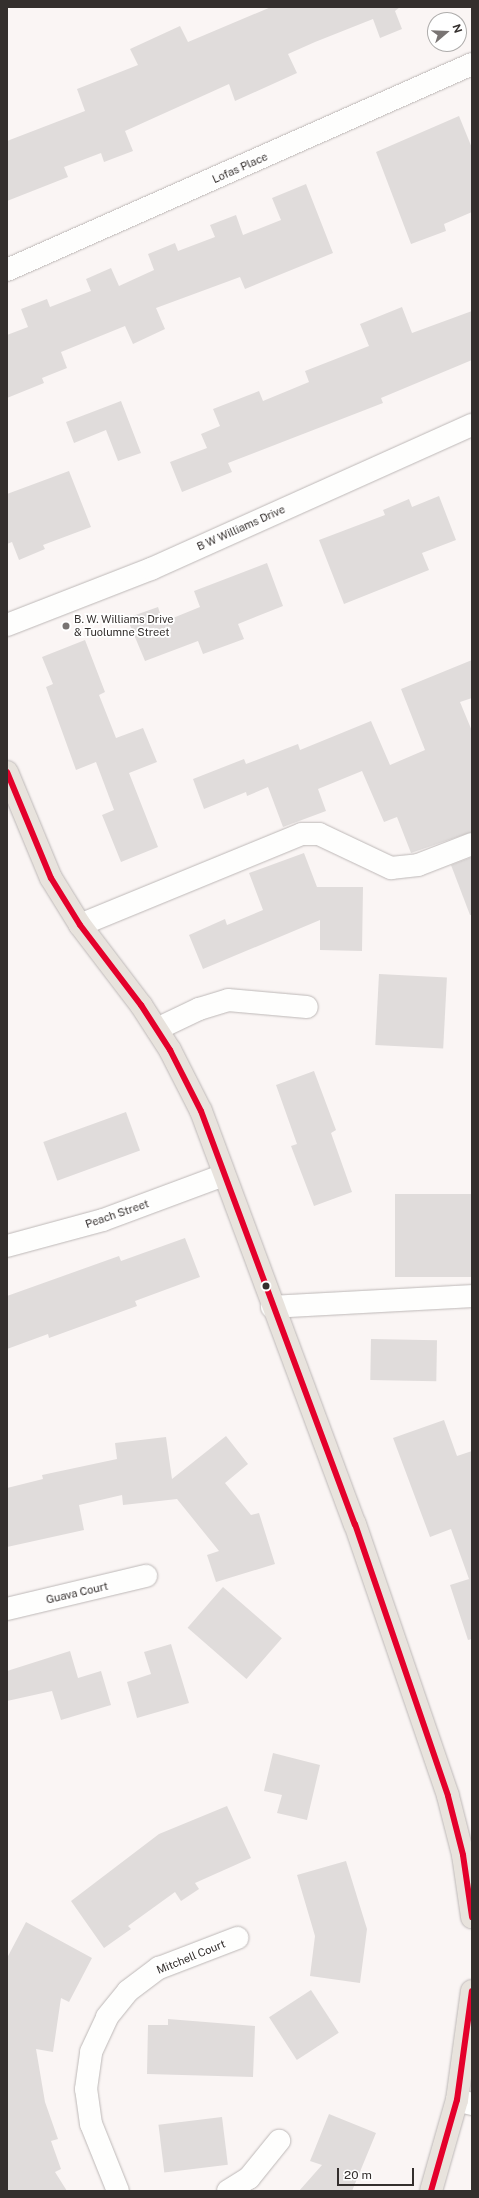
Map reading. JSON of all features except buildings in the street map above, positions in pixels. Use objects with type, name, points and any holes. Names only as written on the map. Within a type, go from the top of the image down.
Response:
[{"type":"main road","points":[[7,772],[51,878],[80,925],[157,1029],[201,1111],[272,1307],[355,1524],[448,1796],[463,1855],[472,1917]]},
{"type":"main road","points":[[431,2191],[465,2102],[472,1991]]},
{"type":"street","name":"Lofas Place","points":[[7,270],[472,64]]},
{"type":"street","name":"B W Williams Drive","points":[[7,625],[151,569],[472,425]]},
{"type":"street","points":[[80,925],[302,834],[319,834],[391,868],[418,865],[472,844]]},
{"type":"street","points":[[157,1029],[199,1009],[228,1000],[307,1007]]},
{"type":"street","name":"Peach Street","points":[[7,1246],[103,1220],[224,1175]]},
{"type":"street","points":[[272,1307],[472,1296]]},
{"type":"street","name":"Guava Court","points":[[7,1609],[146,1576]]},
{"type":"street","name":"Mitchell Court","points":[[118,2191],[91,2124],[86,2089],[91,2052],[107,2017],[128,1991],[159,1968],[237,1938]]},
{"type":"street","points":[[228,2191],[249,2178],[279,2141]]},
{"type":"transit line","points":[[7,772],[51,878],[80,925],[141,1005],[170,1050],[201,1111],[355,1524],[448,1796],[463,1855],[472,1917]]},
{"type":"transit line","points":[[431,2191],[457,2100],[472,1991]]},
{"type":"place","name":"B. W. Williams Drive & Tuolumne Street","points":[[66,626]]}]
